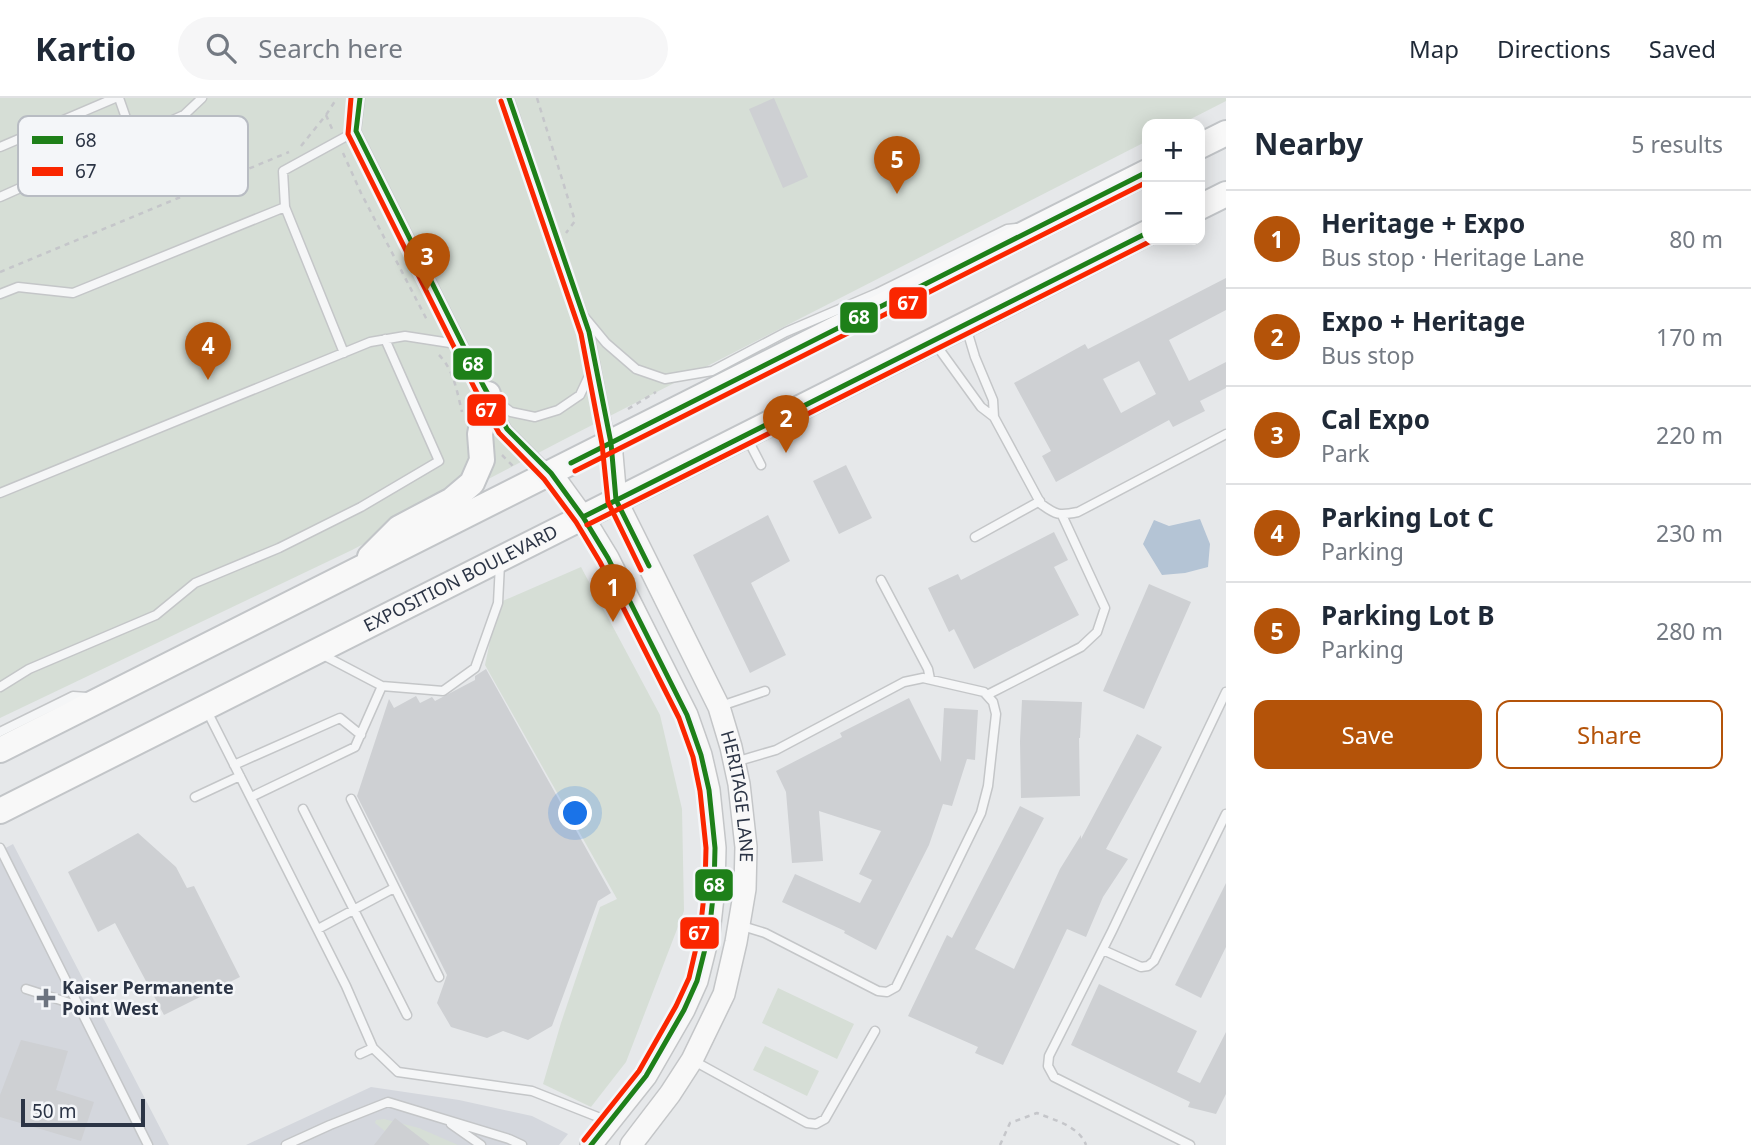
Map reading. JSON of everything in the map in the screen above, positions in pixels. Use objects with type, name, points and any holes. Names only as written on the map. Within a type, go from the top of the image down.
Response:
[{"type":"main road","points":[[1205,144],[1226,133]]},
{"type":"main road","points":[[0,750],[1142,175]]},
{"type":"main road","points":[[1205,204],[1226,194]]},
{"type":"main road","name":"EXPOSITION BOULEVARD","points":[[0,811],[1142,236]]},
{"type":"main road","points":[[355,572],[399,528],[453,500],[472,483],[482,460],[480,434],[488,394]]},
{"type":"main road","name":"HERITAGE LANE","points":[[611,443],[616,500],[719,707],[735,762],[746,847],[745,890],[724,994],[692,1060],[631,1145]]},
{"type":"main road","name":"HERITAGE LANE","points":[[551,473],[608,558],[687,715],[701,755],[709,790],[715,848],[709,933],[697,981],[684,1010],[646,1076],[591,1145]]},
{"type":"lane","points":[[74,116],[117,98],[124,116]]},
{"type":"lane","points":[[182,116],[202,98]]},
{"type":"lane","points":[[360,98],[356,131],[463,345],[507,429],[551,473]]},
{"type":"lane","points":[[509,98],[589,332],[611,443]]},
{"type":"lane","points":[[344,353],[285,207],[283,171],[356,131]]},
{"type":"lane","points":[[0,147],[18,139]]},
{"type":"lane","points":[[0,197],[18,189]]},
{"type":"lane","points":[[0,294],[18,287],[73,293],[285,207]]},
{"type":"lane","points":[[582,314],[606,343],[636,369],[665,379],[712,371],[786,332],[877,293],[1007,229],[1043,225]]},
{"type":"lane","points":[[965,325],[993,400],[994,417]]},
{"type":"lane","points":[[0,493],[370,342],[405,336],[463,345]]},
{"type":"lane","points":[[0,687],[29,669],[156,615],[195,583],[279,548],[360,507],[439,461],[385,339]]},
{"type":"lane","points":[[932,341],[981,407],[994,417],[1040,501],[1054,513],[1062,515],[1078,512],[1226,434]]},
{"type":"lane","points":[[488,394],[511,412],[535,417],[558,410],[580,395],[595,363]]},
{"type":"lane","points":[[745,435],[761,465]]},
{"type":"lane","points":[[975,537],[1040,501]]},
{"type":"lane","points":[[987,695],[1081,647],[1097,632],[1105,608],[1062,515]]},
{"type":"lane","points":[[316,652],[382,686],[443,691],[475,668],[498,603],[500,558]]},
{"type":"lane","points":[[881,580],[928,669],[930,679]]},
{"type":"lane","points":[[735,762],[776,750],[904,682],[923,678],[984,692],[993,702],[996,715],[988,786],[981,813],[896,987],[887,992],[878,990],[765,933],[739,925]]},
{"type":"lane","points":[[251,797],[355,747],[382,686]]},
{"type":"lane","points":[[719,707],[765,691]]},
{"type":"lane","points":[[1190,1145],[1054,1077],[1048,1066],[1049,1056],[1226,692]]},
{"type":"lane","points":[[0,732],[73,696],[104,698]]},
{"type":"lane","points":[[205,708],[346,986],[373,1048],[398,1072],[532,1091],[611,1122]]},
{"type":"lane","points":[[234,765],[340,718],[361,734]]},
{"type":"lane","points":[[195,797],[240,776]]},
{"type":"lane","points":[[351,799],[439,977]]},
{"type":"lane","points":[[303,808],[407,1016]]},
{"type":"lane","points":[[1102,950],[1141,967],[1154,961],[1226,814]]},
{"type":"lane","points":[[0,848],[148,1145]]},
{"type":"lane","points":[[317,929],[394,888]]},
{"type":"lane","points":[[26,989],[79,1006]]},
{"type":"lane","points":[[692,1060],[807,1124],[816,1124],[825,1119],[875,1031]]},
{"type":"lane","points":[[360,1054],[373,1048]]},
{"type":"lane","points":[[286,1145],[388,1102],[522,1145]]},
{"type":"lane","points":[[443,1119],[481,1145]]},
{"type":"path","points":[[301,147],[337,98]]},
{"type":"path","points":[[537,98],[575,221],[558,245]]},
{"type":"path","points":[[326,115],[361,193],[427,320]]},
{"type":"path","points":[[248,169],[288,152]]},
{"type":"path","points":[[0,272],[182,196]]},
{"type":"path","points":[[438,355],[446,362],[453,377],[463,414]]},
{"type":"path","points":[[622,412],[656,392]]},
{"type":"path","points":[[1000,1145],[1010,1124],[1037,1113],[1072,1128],[1086,1145]]},
{"type":"shaded area","points":[[0,98],[1226,98],[1226,101],[1191,119],[1142,119],[1142,144],[352,550],[0,718]]},
{"type":"shaded area","points":[[581,567],[660,715],[682,809],[684,911],[626,1062],[591,1107],[543,1084],[600,907],[617,899],[485,665],[498,603]]},
{"type":"shaded area","name":"Kaiser Permanente Point West","points":[[13,844],[169,1145],[0,1145],[0,851]]},
{"type":"shaded area","points":[[778,988],[854,1024],[837,1059],[762,1023]]},
{"type":"shaded area","points":[[765,1046],[819,1071],[807,1096],[753,1070]]},
{"type":"shaded area","points":[[371,1087],[459,1100],[532,1116],[568,1134],[559,1145],[246,1145]]},
{"type":"shaded area","points":[[384,1119],[419,1128],[458,1145],[402,1145],[375,1123],[376,1120]]},
{"type":"water","points":[[1200,519],[1210,544],[1208,567],[1162,575],[1143,544],[1154,520],[1169,526]]},
{"type":"building","points":[[774,98],[808,177],[783,188],[749,109]]},
{"type":"building","points":[[1226,278],[1226,310],[1169,340],[1189,381],[1226,362],[1226,388],[1200,401],[1205,411],[1173,427],[1169,420],[1056,482],[1042,456],[1051,451],[1014,383],[1085,344],[1088,349]],"holes":[[[1139,361],[1156,394],[1121,413],[1103,379]]]},
{"type":"building","points":[[846,465],[872,518],[839,534],[813,481]]},
{"type":"building","points":[[768,515],[790,561],[751,583],[786,655],[750,673],[693,555]]},
{"type":"building","points":[[1054,532],[1068,560],[1054,567],[1079,615],[974,669],[954,629],[949,632],[928,588],[958,574],[961,580]]},
{"type":"building","points":[[1149,584],[1191,602],[1144,709],[1103,691]]},
{"type":"building","points":[[486,669],[611,893],[598,901],[552,1026],[528,1040],[503,1031],[487,1038],[451,1027],[437,1003],[447,975],[357,796],[389,699],[394,708],[416,696],[420,703],[432,697],[435,701],[475,680],[475,676]]},
{"type":"building","points":[[909,698],[941,762],[944,708],[978,710],[975,760],[967,759],[952,806],[943,804],[929,845],[876,950],[844,933],[845,931],[782,902],[795,874],[860,903],[872,880],[859,874],[881,831],[819,811],[823,861],[792,863],[786,792],[776,771],[842,737],[840,733]]},
{"type":"building","points":[[1022,700],[1082,702],[1079,738],[1080,796],[1021,798]]},
{"type":"building","points":[[1137,734],[1162,747],[1106,849],[1128,859],[1103,897],[1086,937],[1067,929],[1003,1065],[975,1053],[978,1047],[908,1016],[947,935],[952,938],[1020,806],[1044,818],[975,949],[1014,969],[1060,869],[1081,835],[1081,839]]},
{"type":"building","points":[[138,833],[176,867],[187,888],[194,886],[240,977],[164,1015],[115,923],[98,932],[68,872]]},
{"type":"building","points":[[1226,883],[1226,947],[1201,998],[1175,985]]},
{"type":"building","points":[[1099,984],[1197,1031],[1177,1072],[1200,1083],[1226,1032],[1226,1094],[1216,1114],[1188,1107],[1190,1102],[1071,1045]]},
{"type":"building","points":[[21,1040],[68,1051],[56,1090],[94,1102],[81,1141],[0,1117],[0,1095]]},
{"type":"building","points":[[395,1118],[430,1145],[374,1145]]},
{"type":"transit line","name":"67","points":[[351,98],[348,134],[475,389],[499,433],[544,479],[576,522],[600,562],[679,718],[693,757],[700,791],[706,848],[700,931],[689,978],[639,1071],[584,1140]]},
{"type":"transit line","name":"68","points":[[360,98],[356,131],[483,385],[507,429],[551,473],[608,558],[687,715],[701,755],[709,790],[715,848],[714,888],[709,933],[697,981],[684,1010],[646,1076],[591,1145]]},
{"type":"transit line","name":"68","points":[[509,98],[589,332],[611,443],[616,500],[649,566]]},
{"type":"transit line","name":"67","points":[[501,101],[581,334],[602,444],[608,502],[641,570]]},
{"type":"transit line","name":"68","points":[[571,463],[1142,175]]},
{"type":"transit line","name":"67","points":[[575,471],[1142,185]]},
{"type":"transit line","name":"68","points":[[583,517],[1142,236]]},
{"type":"transit line","name":"67","points":[[587,525],[1143,245]]},
{"type":"place","name":"Parking Lot B","points":[[897,194]]},
{"type":"place","name":"Cal Expo","points":[[427,291]]},
{"type":"place","name":"Parking Lot C","points":[[208,380]]},
{"type":"place","name":"Expo + Heritage","points":[[786,453]]},
{"type":"place","name":"Heritage + Expo","points":[[613,622]]},
{"type":"place","name":"Kaiser Permanente Point West","points":[[46,998]]}]
